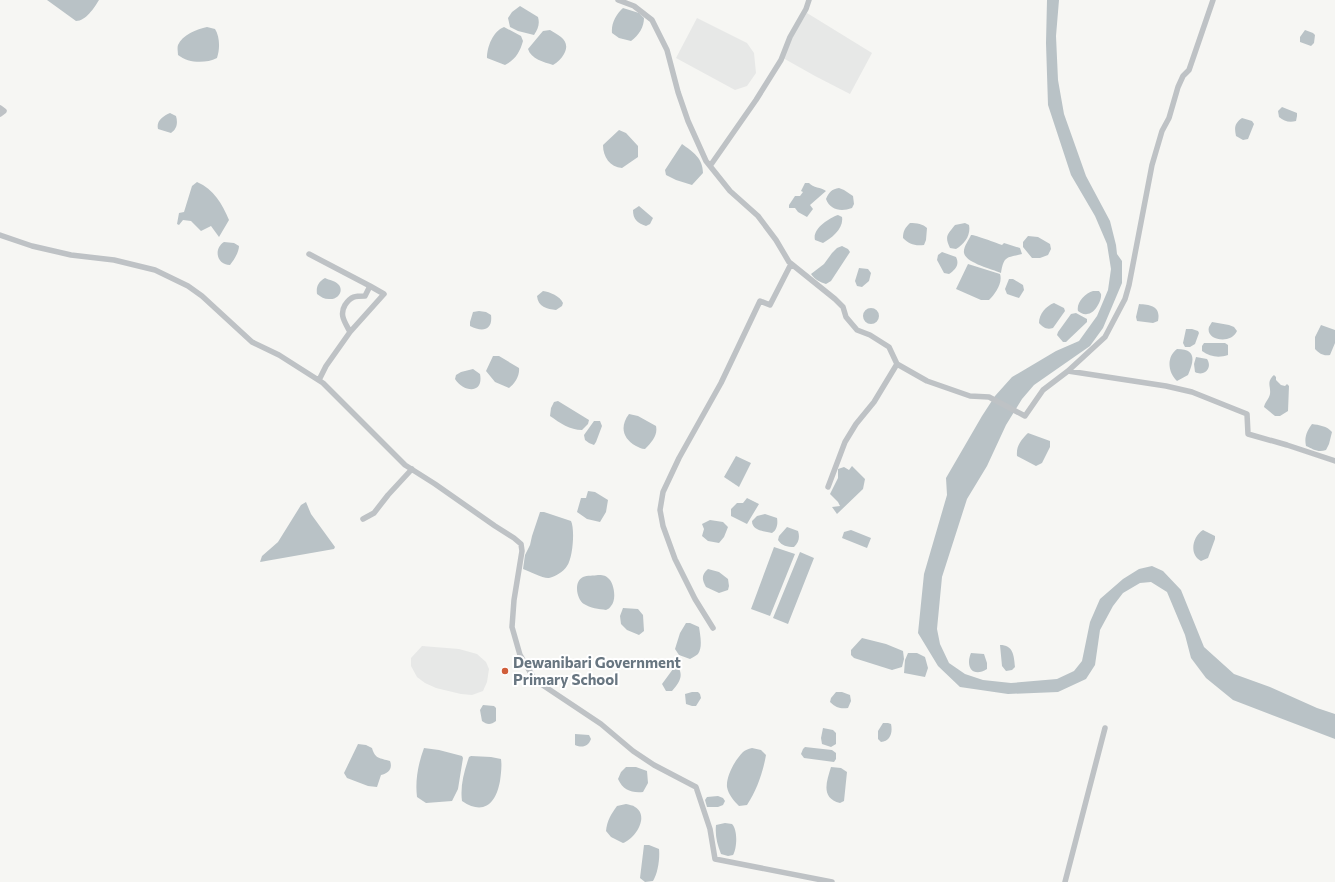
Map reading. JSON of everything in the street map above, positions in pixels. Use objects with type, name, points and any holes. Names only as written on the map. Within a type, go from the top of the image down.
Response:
[{"type":"street","points":[[618,0],[634,6],[652,20],[667,50],[678,92],[688,121],[706,161],[730,191],[758,216],[776,240],[791,264],[835,299],[843,307],[846,317],[858,330],[870,335],[889,347],[897,364],[927,381],[970,396],[990,398],[1025,416],[1043,390],[1068,371],[1105,337],[1125,299],[1152,165],[1162,130],[1169,118],[1175,94],[1184,76],[1189,70],[1213,0]]},
{"type":"street","points":[[710,166],[756,100],[781,60],[790,36],[806,9],[809,0]]},
{"type":"street","points":[[0,108],[4,111],[0,114]]},
{"type":"street","points":[[0,235],[32,246],[71,255],[114,260],[155,270],[188,286],[202,296],[252,342],[278,355],[319,380],[405,465],[514,538],[520,544],[522,551],[514,600],[512,627],[520,655],[535,680],[601,724],[633,751],[654,765],[696,787],[710,828],[715,859],[832,882]]},
{"type":"street","points":[[309,254],[384,294],[350,332],[326,366],[319,380]]},
{"type":"street","points":[[713,628],[695,598],[673,553],[663,526],[660,510],[663,492],[679,458],[721,383],[760,301],[770,305],[791,264]]},
{"type":"street","points":[[350,332],[343,318],[342,310],[349,299],[355,296],[365,296],[370,286]]},
{"type":"street","points":[[828,487],[845,442],[856,424],[874,402],[897,364]]},
{"type":"street","points":[[1068,371],[1166,386],[1192,392],[1247,414],[1248,434],[1335,461]]},
{"type":"street","points":[[363,519],[374,513],[412,469]]},
{"type":"street","points":[[1065,882],[1105,728]]},
{"type":"shaded area","points":[[47,0],[99,0],[83,19],[76,21]]},
{"type":"shaded area","points":[[1047,0],[1059,0],[1056,36],[1058,80],[1064,114],[1086,176],[1110,221],[1117,254],[1122,261],[1122,283],[1103,328],[1090,346],[1034,385],[1022,399],[1006,425],[987,466],[967,499],[942,577],[937,629],[940,644],[949,663],[965,674],[983,680],[1011,683],[1057,679],[1074,671],[1082,661],[1090,622],[1100,599],[1123,579],[1139,569],[1152,566],[1163,571],[1181,590],[1204,647],[1234,674],[1335,714],[1335,739],[1233,700],[1206,678],[1191,658],[1185,635],[1167,592],[1151,582],[1140,583],[1123,593],[1113,606],[1100,630],[1095,665],[1086,679],[1058,692],[1008,694],[960,687],[938,666],[918,633],[924,574],[947,495],[946,478],[995,396],[1012,377],[1056,351],[1079,341],[1097,316],[1108,290],[1111,269],[1107,244],[1095,216],[1071,175],[1048,105],[1046,43]]},
{"type":"shaded area","points":[[520,6],[538,17],[539,22],[537,31],[534,35],[518,31],[510,27],[508,18],[512,12]]},
{"type":"shaded area","points":[[623,8],[639,13],[644,18],[640,31],[631,41],[619,38],[612,33],[614,19]]},
{"type":"shaded area","points":[[807,13],[872,53],[850,94],[783,58],[794,34]]},
{"type":"shaded area","points":[[697,18],[747,43],[754,53],[756,73],[747,86],[735,90],[676,58]]},
{"type":"shaded area","points":[[207,27],[215,29],[219,39],[219,51],[217,58],[197,62],[187,60],[178,55],[178,45],[186,35]]},
{"type":"shaded area","points":[[504,27],[521,36],[523,41],[517,55],[512,61],[505,65],[487,58],[491,40],[500,29]]},
{"type":"shaded area","points":[[550,30],[563,39],[566,46],[563,56],[553,65],[535,58],[528,49],[543,31]]},
{"type":"shaded area","points":[[1305,30],[1315,35],[1314,43],[1311,46],[1300,42],[1300,37]]},
{"type":"shaded area","points":[[1282,107],[1297,113],[1296,121],[1291,122],[1283,120],[1279,117],[1278,111]]},
{"type":"shaded area","points":[[170,113],[176,116],[177,121],[176,128],[171,133],[158,129],[158,124],[161,119]]},
{"type":"shaded area","points":[[1242,118],[1252,121],[1254,124],[1248,139],[1243,140],[1236,136],[1235,130],[1236,124]]},
{"type":"shaded area","points":[[619,130],[626,133],[638,146],[638,157],[622,168],[614,166],[608,161],[603,149],[603,145]]},
{"type":"shaded area","points":[[682,144],[697,156],[703,168],[703,173],[692,185],[666,175],[665,170]]},
{"type":"shaded area","points":[[197,182],[213,193],[229,220],[219,237],[211,226],[201,231],[191,221],[183,220],[179,225],[177,224],[179,213],[184,212],[192,186]]},
{"type":"shaded area","points":[[805,183],[809,183],[826,191],[810,205],[813,209],[807,217],[798,212],[795,208],[789,208],[789,205],[795,196],[800,196],[803,192],[801,191]]},
{"type":"shaded area","points":[[839,188],[853,196],[854,204],[852,208],[840,210],[833,208],[828,203],[826,199],[830,193],[834,189]]},
{"type":"shaded area","points":[[639,206],[653,218],[650,224],[646,226],[640,224],[634,216],[633,210]]},
{"type":"shaded area","points":[[838,215],[842,217],[842,221],[837,232],[823,243],[815,240],[816,232],[822,224]]},
{"type":"shaded area","points":[[910,223],[920,224],[927,228],[924,245],[912,244],[903,238],[903,233]]},
{"type":"shaded area","points":[[965,223],[969,225],[967,239],[956,249],[950,248],[947,241],[949,233],[955,225]]},
{"type":"shaded area","points":[[971,235],[1002,245],[1004,243],[1020,248],[1022,254],[1007,258],[1003,263],[1001,273],[986,268],[969,260],[964,253],[965,246]]},
{"type":"shaded area","points":[[1028,236],[1038,237],[1050,244],[1051,249],[1048,255],[1040,258],[1032,258],[1023,247],[1023,242]]},
{"type":"shaded area","points":[[224,242],[234,243],[239,246],[235,258],[230,265],[219,260],[218,249]]},
{"type":"shaded area","points":[[842,246],[850,252],[831,281],[826,284],[820,282],[811,274],[824,264],[837,248]]},
{"type":"shaded area","points":[[942,252],[956,257],[957,260],[956,267],[949,274],[944,273],[937,260],[938,255]]},
{"type":"shaded area","points":[[968,264],[1000,274],[1001,277],[999,285],[996,292],[989,300],[981,300],[956,289]]},
{"type":"shaded area","points":[[859,268],[868,269],[871,273],[869,281],[862,287],[857,286],[855,281]]},
{"type":"shaded area","points":[[325,278],[336,282],[339,285],[341,290],[337,297],[326,299],[317,294],[318,285]]},
{"type":"shaded area","points":[[1009,279],[1013,279],[1023,285],[1024,290],[1019,298],[1007,294],[1005,289]]},
{"type":"shaded area","points":[[543,291],[557,296],[563,303],[562,306],[556,310],[546,308],[541,305],[537,296]]},
{"type":"shaded area","points":[[1093,291],[1099,291],[1101,294],[1099,303],[1093,312],[1082,314],[1078,311],[1078,305],[1087,294]]},
{"type":"shaded area","points":[[1054,303],[1064,308],[1065,311],[1053,328],[1043,327],[1039,323],[1040,316],[1046,308]]},
{"type":"shaded area","points":[[1139,304],[1154,307],[1158,312],[1158,321],[1153,323],[1137,321],[1136,317]]},
{"type":"shaded area","points":[[871,308],[877,310],[879,316],[877,322],[871,324],[865,322],[863,316],[865,310]]},
{"type":"shaded area","points":[[473,312],[486,312],[491,315],[490,324],[486,329],[479,329],[470,326]]},
{"type":"shaded area","points":[[1076,313],[1087,319],[1087,322],[1066,342],[1063,342],[1057,335],[1058,332],[1071,314]]},
{"type":"shaded area","points":[[1212,322],[1229,325],[1234,327],[1237,331],[1230,338],[1215,338],[1209,331],[1209,327]]},
{"type":"shaded area","points":[[1321,325],[1335,330],[1335,343],[1330,355],[1322,354],[1315,349],[1315,337]]},
{"type":"shaded area","points":[[1186,329],[1192,329],[1198,331],[1199,333],[1195,344],[1190,347],[1185,347],[1183,343]]},
{"type":"shaded area","points":[[1204,343],[1225,343],[1228,345],[1228,355],[1208,355],[1202,351],[1202,346]]},
{"type":"shaded area","points":[[1177,349],[1188,351],[1191,354],[1192,365],[1188,375],[1177,381],[1170,369],[1170,361],[1173,352]]},
{"type":"shaded area","points":[[493,356],[499,356],[519,368],[517,379],[509,388],[495,382],[486,371]]},
{"type":"shaded area","points":[[1196,357],[1207,359],[1209,366],[1207,371],[1202,373],[1195,372],[1194,364]]},
{"type":"shaded area","points":[[473,369],[480,374],[479,385],[476,388],[467,389],[455,379],[456,375]]},
{"type":"shaded area","points":[[1274,375],[1276,380],[1281,385],[1285,386],[1287,384],[1289,386],[1288,411],[1280,416],[1275,416],[1264,407],[1270,394],[1270,380]]},
{"type":"shaded area","points":[[558,401],[589,420],[588,424],[582,430],[573,429],[561,424],[550,416],[551,408],[554,402]]},
{"type":"shaded area","points":[[629,414],[638,416],[656,426],[654,438],[645,449],[631,443],[625,436],[624,423]]},
{"type":"shaded area","points":[[594,421],[600,421],[602,426],[594,445],[585,440],[584,435]]},
{"type":"shaded area","points":[[1312,424],[1325,427],[1332,432],[1326,450],[1318,451],[1306,446],[1306,434]]},
{"type":"shaded area","points":[[1028,433],[1050,441],[1050,447],[1042,463],[1036,466],[1017,456],[1017,449],[1023,438]]},
{"type":"shaded area","points":[[736,456],[751,463],[739,487],[724,477]]},
{"type":"shaded area","points":[[852,466],[865,479],[863,489],[837,514],[832,507],[840,506],[830,494],[838,478],[838,469],[844,467],[849,470]]},
{"type":"shaded area","points":[[588,491],[595,492],[608,500],[606,512],[600,522],[587,519],[577,512],[581,498],[586,498]]},
{"type":"shaded area","points":[[747,498],[759,504],[747,524],[731,516],[731,509],[737,503],[743,503]]},
{"type":"shaded area","points":[[306,502],[311,514],[335,547],[334,549],[260,562],[262,556],[278,542],[301,505]]},
{"type":"shaded area","points":[[540,512],[571,521],[573,530],[573,544],[569,562],[561,572],[549,578],[523,569],[525,555],[530,545]]},
{"type":"shaded area","points":[[765,514],[777,518],[777,527],[772,533],[756,529],[754,527],[752,521],[757,516]]},
{"type":"shaded area","points":[[710,520],[723,522],[728,527],[724,537],[719,543],[708,541],[702,536],[704,529],[702,524]]},
{"type":"shaded area","points":[[787,527],[798,531],[799,539],[794,547],[785,546],[778,540],[779,536]]},
{"type":"shaded area","points":[[851,530],[871,538],[867,548],[842,538],[844,532]]},
{"type":"shaded area","points":[[1203,530],[1215,536],[1215,539],[1208,558],[1201,561],[1195,555],[1193,546],[1196,537]]},
{"type":"shaded area","points":[[774,547],[795,554],[770,616],[751,609]]},
{"type":"shaded area","points":[[800,552],[814,558],[788,624],[773,618]]},
{"type":"shaded area","points":[[708,569],[719,572],[728,579],[728,590],[719,593],[706,587],[703,578],[704,573]]},
{"type":"shaded area","points":[[598,575],[607,577],[612,583],[613,587],[614,600],[610,607],[606,610],[586,605],[579,599],[577,591],[580,579],[585,576]]},
{"type":"shaded area","points":[[623,608],[638,609],[643,615],[644,631],[639,635],[627,630],[621,624],[620,616]]},
{"type":"shaded area","points":[[686,623],[699,627],[701,644],[700,651],[697,655],[690,659],[679,655],[675,649],[680,633]]},
{"type":"shaded area","points":[[862,638],[886,644],[903,651],[904,659],[902,667],[892,670],[854,658],[851,655],[851,650]]},
{"type":"shaded area","points":[[1000,645],[1008,647],[1012,652],[1015,667],[1012,670],[1006,671],[1002,666]]},
{"type":"shaded area","points":[[422,646],[459,649],[477,654],[486,662],[489,669],[487,682],[483,691],[472,695],[461,694],[436,688],[425,683],[417,677],[411,666],[411,658]]},
{"type":"shaded area","points":[[908,653],[917,653],[925,657],[928,668],[925,677],[904,673],[905,660]]},
{"type":"shaded area","points":[[971,653],[984,654],[987,669],[978,672],[974,672],[972,670],[969,663]]},
{"type":"shaded area","points":[[678,667],[681,673],[679,682],[672,691],[666,691],[662,684],[673,669]]},
{"type":"shaded area","points":[[698,692],[700,694],[701,698],[696,706],[686,704],[685,694]]},
{"type":"shaded area","points":[[836,692],[842,692],[850,695],[851,701],[848,708],[839,708],[830,702],[831,698]]},
{"type":"shaded area","points":[[483,705],[494,706],[496,708],[496,721],[489,724],[482,721],[480,710]]},
{"type":"shaded area","points":[[883,723],[891,724],[892,730],[889,738],[881,742],[878,739],[878,731]]},
{"type":"shaded area","points":[[823,728],[833,730],[836,733],[836,744],[831,747],[822,744],[821,738]]},
{"type":"shaded area","points":[[575,734],[589,735],[591,739],[590,742],[582,747],[575,745]]},
{"type":"shaded area","points":[[358,744],[366,745],[372,748],[376,756],[390,761],[391,766],[388,772],[381,775],[377,787],[368,786],[347,778],[344,773]]},
{"type":"shaded area","points":[[805,747],[832,750],[836,753],[836,759],[834,762],[804,758],[801,754]]},
{"type":"shaded area","points":[[424,748],[462,756],[463,758],[458,789],[452,801],[426,803],[417,797],[416,785],[420,760]]},
{"type":"shaded area","points":[[752,748],[761,750],[766,755],[765,761],[759,781],[751,799],[747,805],[739,806],[733,800],[727,787],[728,778],[740,755]]},
{"type":"shaded area","points":[[469,757],[501,759],[501,772],[498,789],[492,801],[483,807],[470,805],[462,801],[463,779]]},
{"type":"shaded area","points":[[626,767],[636,767],[647,771],[648,783],[643,792],[628,790],[622,786],[618,779],[621,772]]},
{"type":"shaded area","points":[[831,767],[841,768],[847,772],[844,801],[840,803],[834,801],[827,794],[826,789]]},
{"type":"shaded area","points":[[718,796],[723,798],[725,801],[723,805],[718,807],[707,807],[705,800],[707,797]]},
{"type":"shaded area","points":[[626,804],[634,806],[639,811],[641,821],[632,837],[623,843],[611,837],[606,831],[607,824],[617,806]]},
{"type":"shaded area","points":[[725,823],[732,824],[736,835],[736,844],[733,855],[728,856],[721,854],[716,836],[716,825]]},
{"type":"shaded area","points":[[644,845],[649,845],[659,849],[658,865],[653,881],[645,882],[640,878]]},
{"type":"place","name":"Dewanibari Government Primary School","points":[[505,671]]}]
